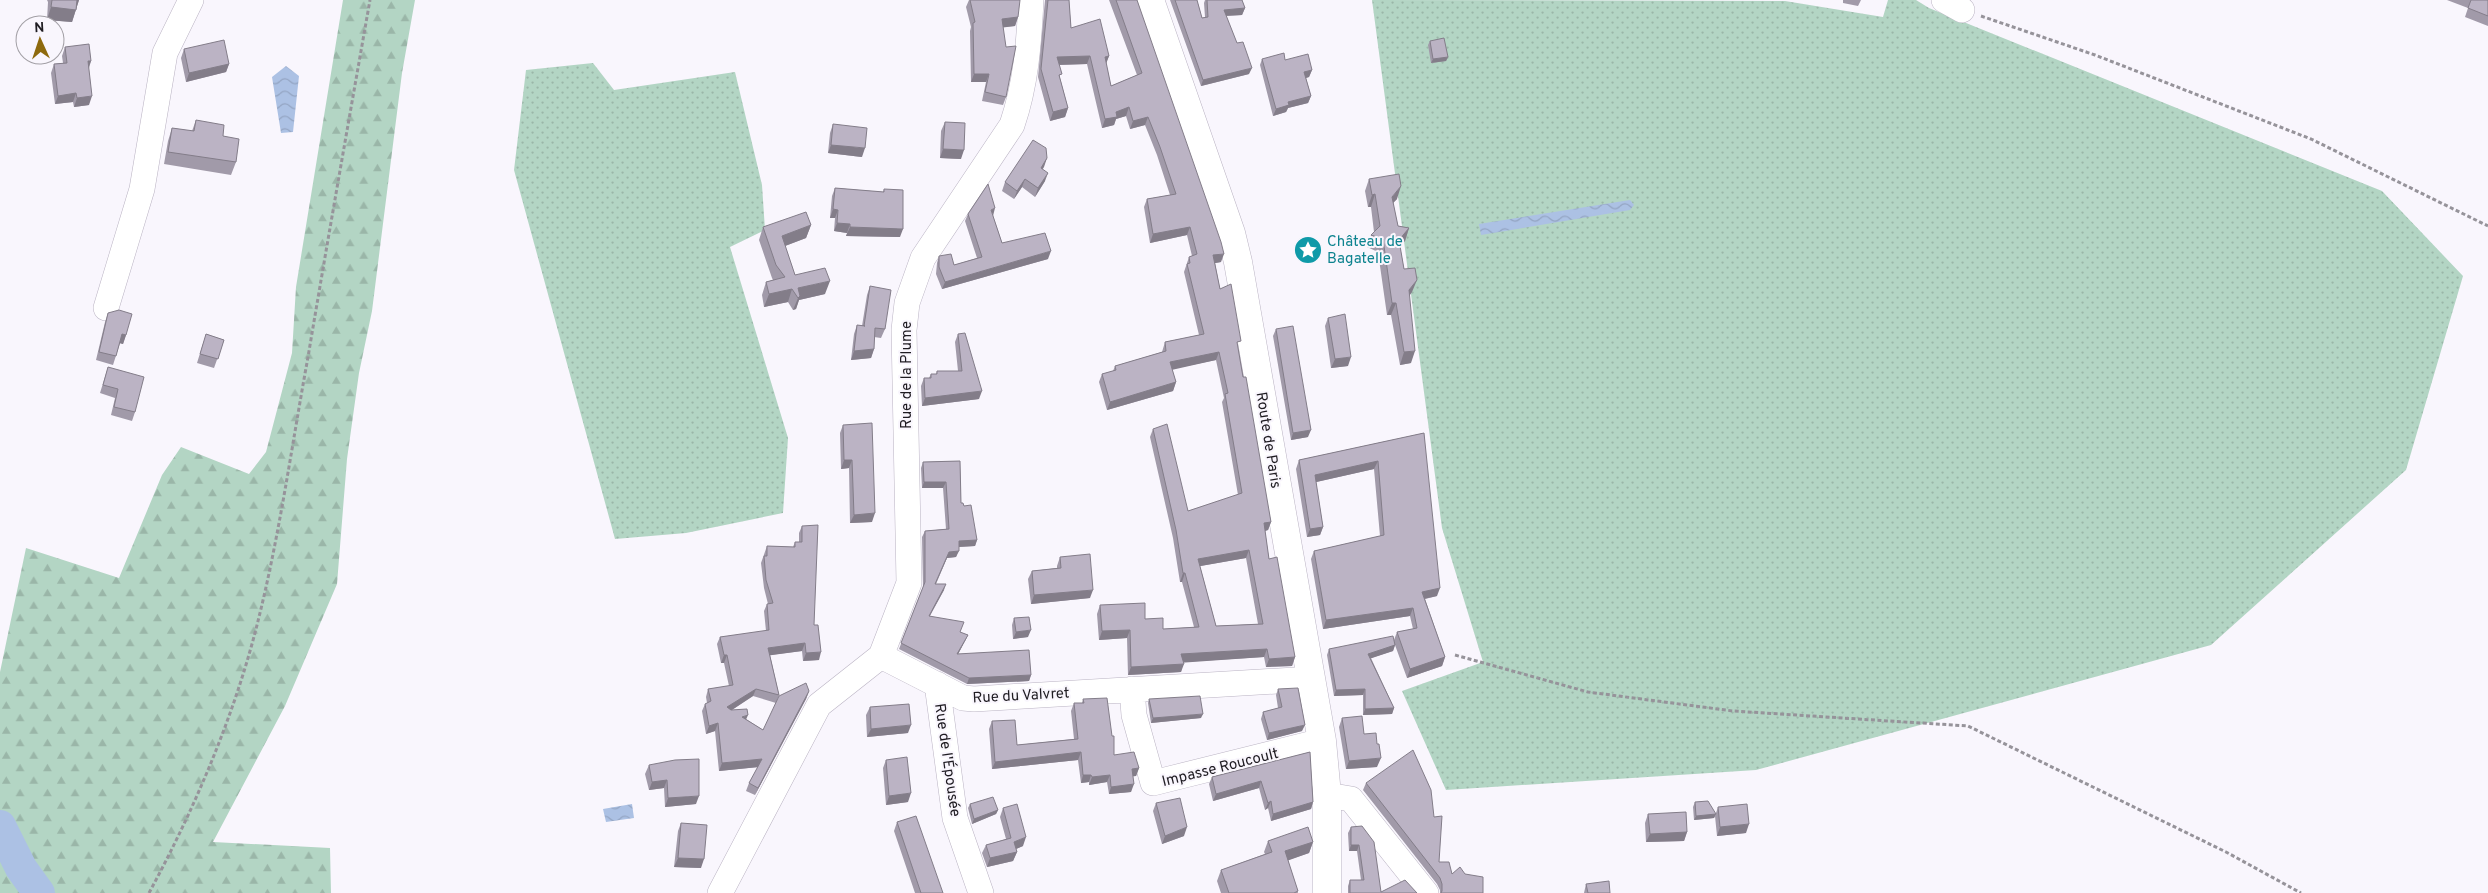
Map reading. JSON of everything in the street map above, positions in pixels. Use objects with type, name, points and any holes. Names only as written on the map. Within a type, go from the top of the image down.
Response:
[{"type":"main road","name":"Route de Paris","points":[[1150,0],[1231,233],[1322,741],[1327,795],[1327,893]]},
{"type":"street","points":[[106,308],[142,189],[165,54],[191,0]]},
{"type":"street","name":"Rue de la Plume","points":[[881,656],[909,583],[904,330],[907,303],[923,258],[1012,125],[1020,104],[1028,63],[1031,0]]},
{"type":"street","points":[[720,893],[819,705],[881,656]]},
{"type":"street","name":"Rue du Valvret","points":[[881,656],[964,698],[974,699],[1311,679]]},
{"type":"street","name":"Rue de l'Épousée","points":[[937,684],[956,818],[981,893]]},
{"type":"street","name":"Impasse Roucoult","points":[[1132,689],[1134,715],[1153,784],[1322,741]]},
{"type":"street","points":[[1327,795],[1351,799],[1426,893]]},
{"type":"path","points":[[150,893],[180,837],[238,689],[259,618],[288,472],[370,0]]},
{"type":"path","points":[[1953,5],[2095,55],[2311,139],[2488,226]]},
{"type":"path","points":[[1456,655],[1598,693],[1733,711],[1968,726],[2226,852],[2301,893]]},
{"type":"green space","points":[[343,0],[415,0],[402,73],[372,311],[359,373],[347,459],[337,584],[285,706],[213,842],[330,848],[331,893],[0,893],[0,672],[26,548],[119,578],[162,475],[181,447],[249,474],[266,452],[292,353],[296,287]]},
{"type":"green space","points":[[1372,0],[1785,1],[1883,17],[1888,0],[1916,0],[1929,8],[2382,191],[2463,276],[2406,470],[2211,645],[1756,770],[1446,790],[1402,691],[1483,662],[1442,528]]},
{"type":"green space","points":[[593,63],[614,90],[735,72],[762,185],[765,230],[730,247],[788,438],[783,513],[686,533],[615,539],[514,170],[526,70]]},
{"type":"water","points":[[286,66],[299,76],[293,132],[281,133],[272,77]]},
{"type":"water","points":[[1630,200],[1634,205],[1630,210],[1481,235],[1479,224]]},
{"type":"water","points":[[632,804],[634,818],[606,822],[603,809]]},
{"type":"building","points":[[52,0],[77,0],[76,10],[51,7]]},
{"type":"building","points":[[970,0],[1020,0],[1018,17],[1002,19],[1006,47],[1016,46],[1006,97],[985,92],[989,74],[974,74],[973,23],[975,22]]},
{"type":"building","points":[[1048,0],[1069,0],[1071,28],[1100,19],[1109,56],[1105,57],[1111,86],[1142,73],[1116,0],[1137,0],[1224,254],[1213,255],[1220,289],[1231,284],[1241,341],[1237,342],[1243,377],[1246,377],[1271,522],[1264,523],[1269,559],[1277,557],[1295,657],[1269,659],[1267,649],[1181,654],[1184,664],[1131,667],[1130,630],[1102,631],[1100,605],[1145,603],[1145,619],[1163,618],[1163,629],[1199,627],[1185,573],[1183,573],[1176,530],[1153,429],[1167,424],[1188,511],[1242,493],[1225,394],[1228,393],[1219,352],[1170,362],[1176,382],[1110,402],[1102,374],[1116,370],[1115,366],[1166,351],[1165,342],[1204,334],[1187,264],[1190,263],[1189,257],[1197,254],[1190,227],[1153,234],[1147,199],[1176,194],[1148,117],[1133,121],[1129,107],[1116,112],[1117,117],[1105,119],[1090,56],[1057,57],[1062,74],[1059,75],[1068,108],[1053,112],[1041,69]],"holes":[[[1249,550],[1263,624],[1216,626],[1198,559]]]},
{"type":"building","points":[[1175,0],[1197,0],[1202,18],[1208,17],[1207,0],[1242,0],[1245,8],[1224,10],[1237,43],[1243,42],[1252,68],[1203,80]]},
{"type":"building","points":[[2471,0],[2488,0],[2488,16],[2468,8]]},
{"type":"building","points":[[1444,38],[1448,57],[1433,59],[1430,41]]},
{"type":"building","points":[[224,40],[229,64],[189,73],[184,49]]},
{"type":"building","points":[[89,44],[91,61],[88,61],[92,96],[77,98],[76,93],[58,96],[54,65],[65,65],[67,63],[65,47]]},
{"type":"building","points":[[1284,53],[1285,60],[1308,54],[1312,70],[1304,72],[1311,96],[1288,102],[1289,105],[1276,109],[1262,59]]},
{"type":"building","points":[[196,120],[224,125],[223,136],[239,139],[236,162],[168,152],[172,128],[194,131]]},
{"type":"building","points":[[945,122],[965,123],[964,150],[943,149]]},
{"type":"building","points":[[833,124],[867,128],[865,148],[831,145]]},
{"type":"building","points":[[1033,140],[1046,148],[1047,158],[1041,168],[1048,173],[1038,188],[1025,179],[1017,191],[1005,182]]},
{"type":"building","points":[[1399,174],[1401,186],[1392,197],[1398,226],[1409,228],[1399,240],[1404,269],[1415,268],[1417,280],[1409,290],[1415,351],[1404,352],[1396,303],[1392,303],[1383,239],[1371,235],[1380,226],[1375,194],[1372,195],[1369,179]]},
{"type":"building","points":[[988,184],[995,208],[991,210],[1002,243],[1045,233],[1051,251],[945,282],[939,267],[939,256],[951,254],[954,265],[982,257],[968,214]]},
{"type":"building","points":[[835,188],[884,192],[884,189],[903,190],[903,229],[850,227],[850,224],[837,223],[838,210],[833,209]]},
{"type":"building","points":[[806,212],[811,225],[782,236],[795,275],[825,268],[830,281],[798,288],[800,296],[798,298],[792,289],[769,294],[766,282],[785,277],[776,265],[763,227]]},
{"type":"building","points":[[870,286],[891,290],[885,329],[875,328],[874,349],[854,351],[857,325],[864,326]]},
{"type":"building","points":[[119,310],[132,314],[126,335],[122,334],[116,356],[99,352],[108,313]]},
{"type":"building","points":[[1345,314],[1351,357],[1335,359],[1328,318]]},
{"type":"building","points":[[1293,326],[1311,430],[1293,433],[1276,329]]},
{"type":"building","points":[[965,333],[982,391],[925,398],[924,378],[931,378],[931,374],[937,374],[937,371],[962,371],[958,334]]},
{"type":"building","points":[[206,334],[224,340],[218,359],[200,354]]},
{"type":"building","points":[[108,367],[144,377],[135,412],[114,407],[118,389],[103,385]]},
{"type":"building","points":[[872,423],[875,513],[854,515],[852,460],[844,460],[843,425]]},
{"type":"building","points":[[1424,433],[1440,588],[1422,592],[1445,657],[1410,669],[1397,632],[1417,628],[1413,608],[1326,620],[1314,551],[1384,535],[1378,461],[1315,475],[1323,527],[1310,529],[1299,460]]},
{"type":"building","points":[[960,461],[961,503],[964,506],[971,505],[977,540],[959,541],[959,551],[949,552],[935,584],[946,584],[929,616],[964,622],[960,632],[968,635],[957,654],[1029,650],[1031,675],[969,678],[901,643],[925,582],[925,531],[949,529],[946,482],[924,482],[923,462]]},
{"type":"building","points":[[818,525],[814,625],[818,625],[821,652],[806,653],[805,643],[768,648],[779,695],[756,689],[727,707],[731,710],[747,709],[748,715],[742,717],[763,730],[779,696],[806,683],[809,691],[758,788],[749,783],[762,759],[722,763],[718,723],[709,726],[705,704],[711,701],[708,689],[733,685],[727,655],[724,655],[720,637],[769,630],[767,604],[773,603],[766,580],[764,556],[767,556],[767,546],[795,547],[795,542],[802,542],[802,526]]},
{"type":"building","points":[[1090,554],[1093,590],[1034,595],[1032,571],[1061,568],[1060,557]]},
{"type":"building","points":[[1029,617],[1031,630],[1016,632],[1014,618]]},
{"type":"building","points":[[1393,636],[1395,645],[1368,654],[1394,708],[1365,709],[1365,689],[1336,690],[1329,649]]},
{"type":"building","points":[[1298,688],[1305,725],[1269,733],[1263,712],[1282,707],[1278,689]]},
{"type":"building","points":[[1200,696],[1203,714],[1153,718],[1149,699]]},
{"type":"building","points":[[1107,698],[1112,736],[1114,736],[1114,755],[1134,752],[1139,768],[1132,769],[1134,784],[1111,787],[1110,775],[1092,777],[1091,775],[1083,775],[1081,752],[995,762],[992,721],[1015,720],[1017,745],[1078,739],[1074,703],[1084,703],[1083,699]]},
{"type":"building","points":[[909,704],[911,725],[871,729],[870,707]]},
{"type":"building","points":[[1362,716],[1364,734],[1376,733],[1381,758],[1349,761],[1342,718]]},
{"type":"building","points":[[1413,750],[1431,790],[1434,817],[1442,816],[1439,862],[1449,862],[1452,874],[1460,867],[1465,874],[1483,877],[1483,893],[1441,893],[1442,884],[1440,878],[1366,783]]},
{"type":"building","points":[[1310,752],[1313,802],[1273,814],[1271,801],[1268,803],[1261,781],[1216,794],[1212,777]]},
{"type":"building","points":[[907,757],[911,793],[889,796],[886,760]]},
{"type":"building","points":[[699,759],[699,796],[668,798],[667,780],[652,782],[649,765],[675,760]]},
{"type":"building","points":[[993,797],[998,810],[974,819],[970,804]]},
{"type":"building","points":[[1180,798],[1187,827],[1165,836],[1156,803]]},
{"type":"building","points":[[1708,801],[1716,814],[1696,816],[1695,802]]},
{"type":"building","points":[[1017,804],[1026,837],[1014,842],[1017,852],[990,858],[986,845],[1011,838],[1003,808]]},
{"type":"building","points":[[1747,804],[1749,824],[1720,827],[1718,807]]},
{"type":"building","points":[[1686,812],[1687,832],[1650,834],[1648,814]]},
{"type":"building","points":[[916,816],[943,893],[921,893],[897,822]]},
{"type":"building","points":[[681,823],[707,825],[704,859],[678,858]]},
{"type":"building","points":[[1362,826],[1374,842],[1381,892],[1405,880],[1417,893],[1350,893],[1350,880],[1364,880],[1359,845],[1351,845],[1351,827]]},
{"type":"building","points":[[1308,827],[1313,842],[1285,851],[1298,891],[1294,893],[1229,893],[1221,870],[1272,852],[1268,841]]},
{"type":"building","points":[[1609,881],[1610,893],[1588,893],[1586,884]]},
{"type":"waterway","points":[[0,826],[21,868],[39,893]]},
{"type":"place","name":"Château de Bagatelle","points":[[1308,250]]}]
